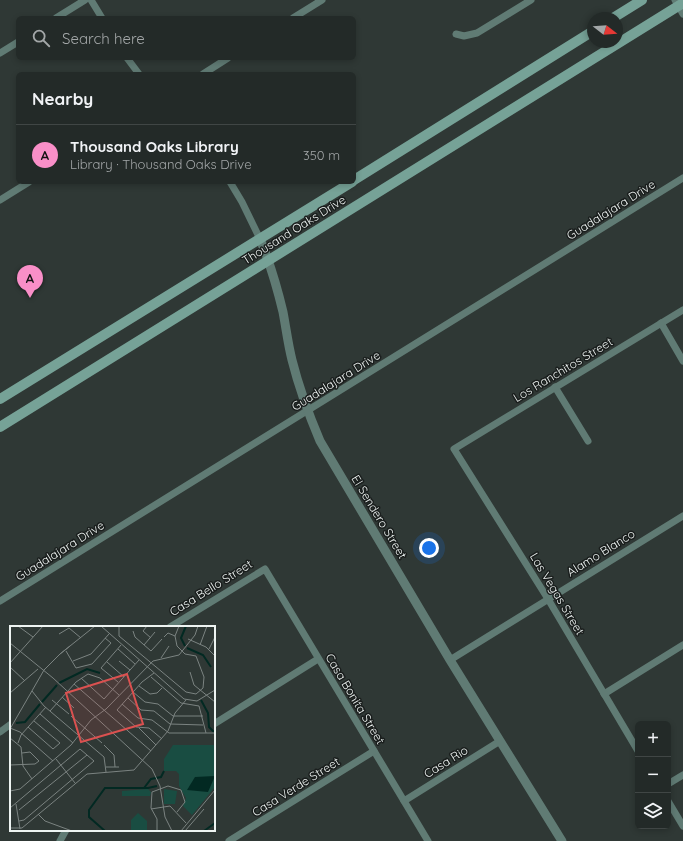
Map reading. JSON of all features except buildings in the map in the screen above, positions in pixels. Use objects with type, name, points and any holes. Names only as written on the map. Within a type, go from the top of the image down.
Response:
[{"type":"main road","points":[[623,12],[642,0]]},
{"type":"main road","name":"Thousand Oaks Drive","points":[[0,427],[680,6]]},
{"type":"main road","name":"Thousand Oaks Drive","points":[[356,179],[587,35]]},
{"type":"main road","name":"Thousand Oaks Drive","points":[[0,399],[348,184]]},
{"type":"street","points":[[59,16],[85,0]]},
{"type":"street","points":[[90,0],[101,16]]},
{"type":"street","points":[[296,16],[322,0]]},
{"type":"street","points":[[456,34],[464,36],[478,33],[531,0]]},
{"type":"street","points":[[0,53],[16,43]]},
{"type":"street","points":[[128,60],[138,72]]},
{"type":"street","points":[[206,72],[225,60]]},
{"type":"street","name":"Guadalajara Drive","points":[[0,602],[683,178]]},
{"type":"street","points":[[0,200],[26,184]]},
{"type":"street","name":"El Sendero Street","points":[[231,184],[242,202],[269,261],[283,312],[292,358],[308,411],[320,441],[450,660],[562,841]]},
{"type":"street","name":"Los Ranchitos Street","points":[[454,450],[683,310]]},
{"type":"street","points":[[661,323],[683,361]]},
{"type":"street","points":[[555,387],[588,441]]},
{"type":"street","name":"Las Vegas Street","points":[[454,450],[548,599],[635,746]]},
{"type":"street","name":"Alamo Blanco","points":[[450,660],[683,516]]},
{"type":"street","name":"Casa Bello Street","points":[[172,626],[264,569]]},
{"type":"street","name":"Casa Bonita Street","points":[[264,569],[428,841]]},
{"type":"street","points":[[604,694],[683,645]]},
{"type":"street","points":[[215,723],[318,659]]},
{"type":"street","points":[[0,732],[10,725]]},
{"type":"street","name":"Casa Rio","points":[[404,801],[500,741]]},
{"type":"street","name":"Casa Verde Street","points":[[229,841],[374,751]]},
{"type":"street","points":[[671,782],[683,775]]},
{"type":"street","points":[[671,806],[683,826]]},
{"type":"street","points":[[60,841],[65,831]]},
{"type":"place","name":"Thousand Oaks Library","points":[[30,298]]}]
